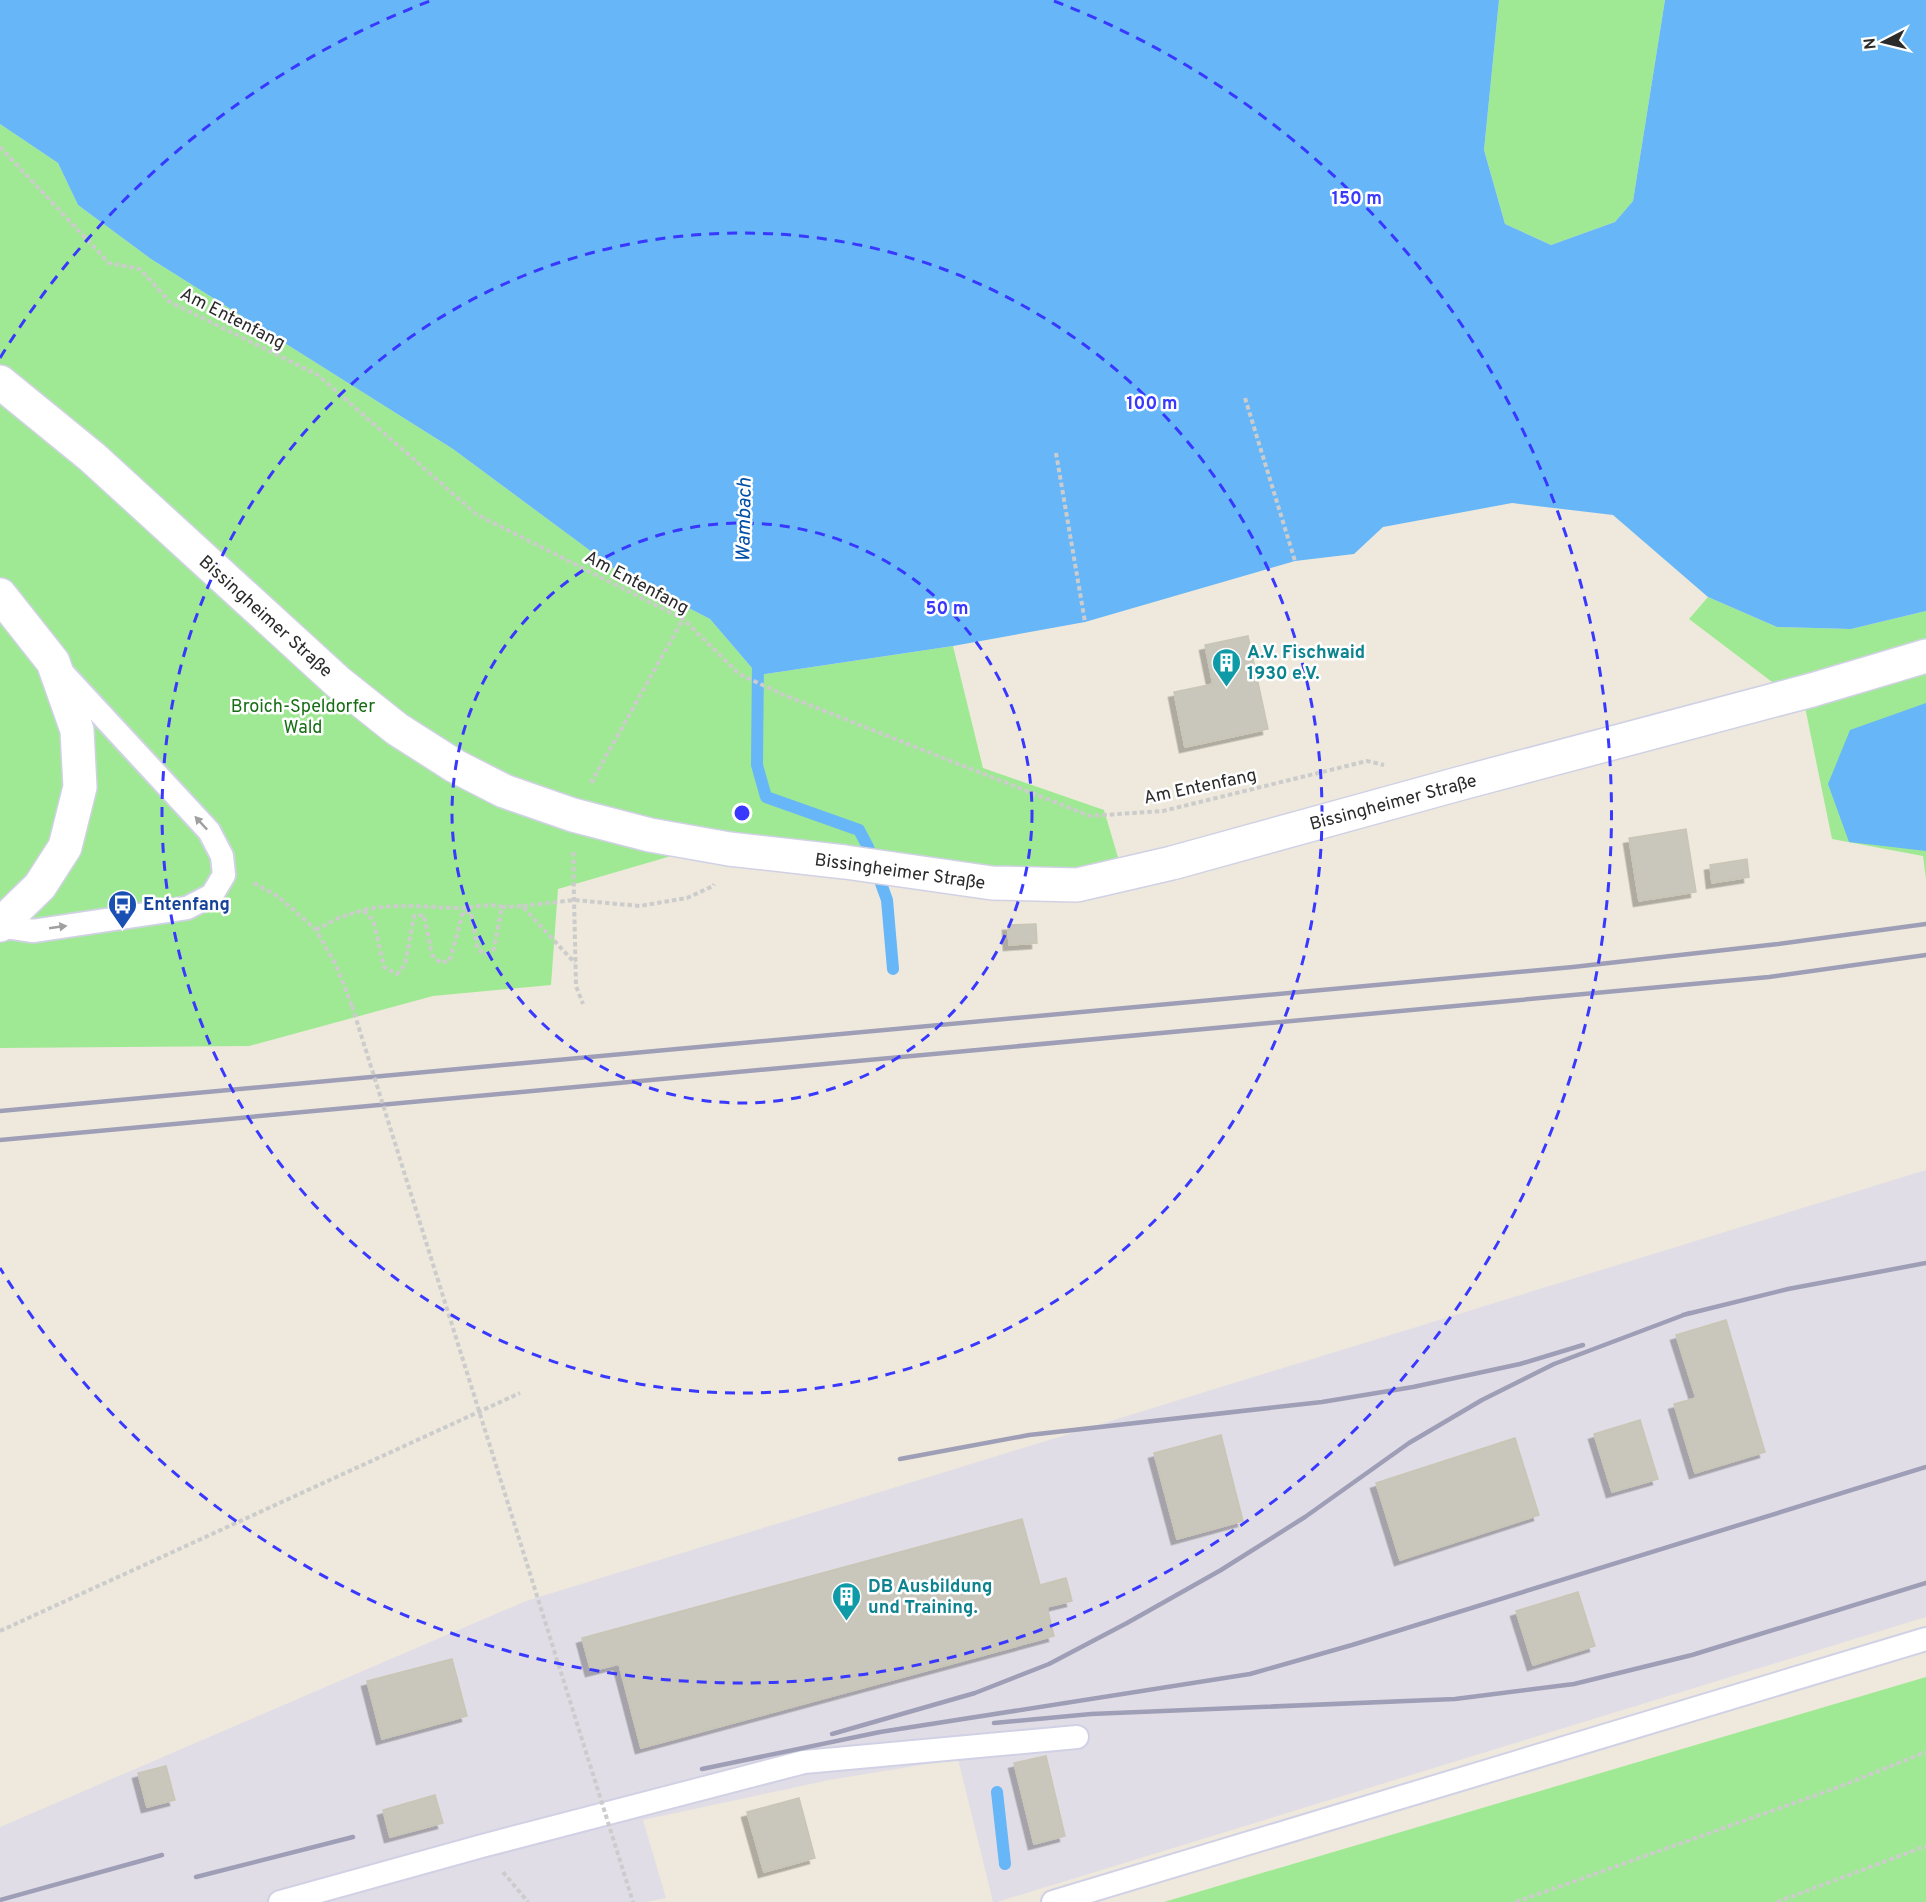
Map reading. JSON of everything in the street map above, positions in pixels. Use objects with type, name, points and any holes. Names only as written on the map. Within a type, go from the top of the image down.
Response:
[{"type":"street","name":"Bissingheimer Straße","points":[[0,382],[92,457],[338,682],[397,729],[455,766],[504,791],[573,815],[650,836],[729,849],[845,862],[992,883],[1077,885],[1172,863],[1812,690],[1926,656]]},
{"type":"street","points":[[0,595],[53,662],[77,730],[80,787],[65,847],[40,886],[0,926]]},
{"type":"lane","points":[[0,926],[33,931],[187,908],[212,895],[224,875],[222,856],[209,831],[53,662]]},
{"type":"lane","points":[[1053,1902],[1926,1639]]},
{"type":"lane","points":[[280,1902],[482,1846],[804,1762],[1077,1737]]},
{"type":"path","name":"Am Entenfang","points":[[0,147],[109,263],[140,269],[170,302],[318,375],[476,514],[683,619],[739,674],[784,695],[1090,816],[1163,811],[1367,761],[1390,766]]},
{"type":"path","points":[[1245,398],[1295,561]]},
{"type":"path","points":[[1056,453],[1085,622]]},
{"type":"path","points":[[582,1004],[576,986],[573,815],[683,619]]},
{"type":"path","points":[[316,930],[338,918],[379,906],[418,905],[458,908],[494,904],[502,907],[574,900],[640,906],[687,898],[713,886],[729,849]]},
{"type":"path","points":[[224,875],[257,885],[279,897],[316,930],[336,965],[352,1006],[633,1902]]},
{"type":"path","points":[[522,906],[575,963]]},
{"type":"path","points":[[363,910],[373,920],[384,967],[398,974],[405,965],[414,916],[424,915],[432,955],[441,963],[450,960],[463,912],[471,912],[478,950],[487,954],[494,949],[502,907]]},
{"type":"path","points":[[0,1631],[520,1393]]},
{"type":"path","points":[[1516,1902],[1836,1788],[1926,1752]]},
{"type":"path","points":[[1777,1902],[1926,1846]]},
{"type":"shaded area","points":[[1926,1170],[1926,1617],[997,1902],[993,1902],[958,1759],[829,1780],[643,1820],[666,1898],[646,1902],[0,1902],[0,1827],[526,1601]]},
{"type":"green space","points":[[1499,0],[1665,0],[1633,201],[1615,222],[1551,245],[1505,224],[1484,150]]},
{"type":"green space","name":"Broich-Speldorfer Wald","points":[[0,124],[58,163],[78,205],[151,259],[453,449],[619,572],[710,619],[758,675],[953,646],[983,768],[1104,810],[1120,864],[1036,871],[678,854],[558,889],[551,985],[433,996],[249,1046],[0,1048]]},
{"type":"green space","points":[[1708,597],[1777,627],[1851,629],[1926,611],[1926,879],[1923,856],[1832,839],[1805,707],[1689,619]]},
{"type":"green space","points":[[1926,1677],[1926,1902],[1164,1902]]},
{"type":"water","points":[[0,0],[1499,0],[1484,150],[1505,224],[1551,245],[1615,222],[1633,201],[1665,0],[1926,0],[1926,611],[1851,629],[1777,627],[1708,597],[1613,515],[1512,503],[1383,527],[1354,554],[1295,561],[1085,622],[953,646],[758,675],[710,619],[619,572],[453,449],[151,259],[78,205],[58,163],[0,124]]},
{"type":"water","points":[[1926,703],[1926,851],[1849,842],[1828,784],[1850,730]]},
{"type":"building","name":"A.V. Fischwaid 1930 e.V.","points":[[1248,636],[1268,729],[1185,747],[1174,692],[1213,684],[1205,645]]},
{"type":"building","points":[[1686,829],[1696,892],[1639,901],[1629,838]]},
{"type":"building","points":[[1747,859],[1749,877],[1712,883],[1710,865]]},
{"type":"building","points":[[1036,924],[1037,943],[1009,945],[1008,925]]},
{"type":"building","points":[[1726,1320],[1765,1452],[1695,1473],[1674,1404],[1696,1398],[1676,1335]]},
{"type":"building","points":[[1640,1420],[1658,1479],[1612,1492],[1594,1434]]},
{"type":"building","points":[[1221,1435],[1243,1521],[1177,1539],[1154,1453]]},
{"type":"building","points":[[1515,1438],[1539,1515],[1400,1560],[1376,1483]]},
{"type":"building","name":"DB Ausbildung und Training.","points":[[1022,1519],[1040,1585],[1066,1578],[1072,1601],[1047,1607],[1054,1636],[641,1748],[619,1664],[591,1671],[582,1638]]},
{"type":"building","points":[[1578,1592],[1595,1646],[1533,1665],[1516,1611]]},
{"type":"building","points":[[452,1659],[467,1716],[382,1739],[367,1681]]},
{"type":"building","points":[[1046,1756],[1065,1836],[1034,1844],[1014,1763]]},
{"type":"building","points":[[166,1766],[175,1800],[147,1807],[138,1773]]},
{"type":"building","points":[[435,1795],[443,1823],[390,1837],[383,1810]]},
{"type":"building","points":[[799,1798],[815,1858],[764,1872],[747,1812]]},
{"type":"waterway","name":"Wambach","points":[[758,659],[757,765],[766,797],[859,830],[868,847],[887,900],[893,969]]},
{"type":"waterway","name":"Wambach","points":[[997,1792],[1005,1864]]},
{"type":"railway","points":[[0,1111],[1573,967],[1778,944],[1926,924]]},
{"type":"railway","points":[[0,1140],[1769,977],[1926,955]]},
{"type":"railway","points":[[1683,1315],[1788,1289],[1926,1263]]},
{"type":"railway","points":[[832,1734],[975,1693],[1049,1664],[1221,1570],[1305,1517],[1409,1443],[1482,1400],[1554,1364],[1689,1313]]},
{"type":"railway","points":[[900,1459],[1029,1435],[1322,1402],[1413,1387],[1520,1364],[1583,1345]]},
{"type":"railway","points":[[702,1769],[880,1732],[1250,1674],[1352,1645],[1926,1467]]},
{"type":"railway","points":[[994,1723],[1091,1714],[1455,1699],[1574,1684],[1692,1655],[1926,1583]]},
{"type":"railway","points":[[196,1877],[353,1837]]},
{"type":"railway","points":[[0,1900],[162,1855]]},
{"type":"place","name":"A.V. Fischwaid 1930 e.V.","points":[[1226,688]]},
{"type":"place","name":"Entenfang","points":[[122,930]]},
{"type":"place","name":"DB Ausbildung und Training.","points":[[847,1622]]}]
